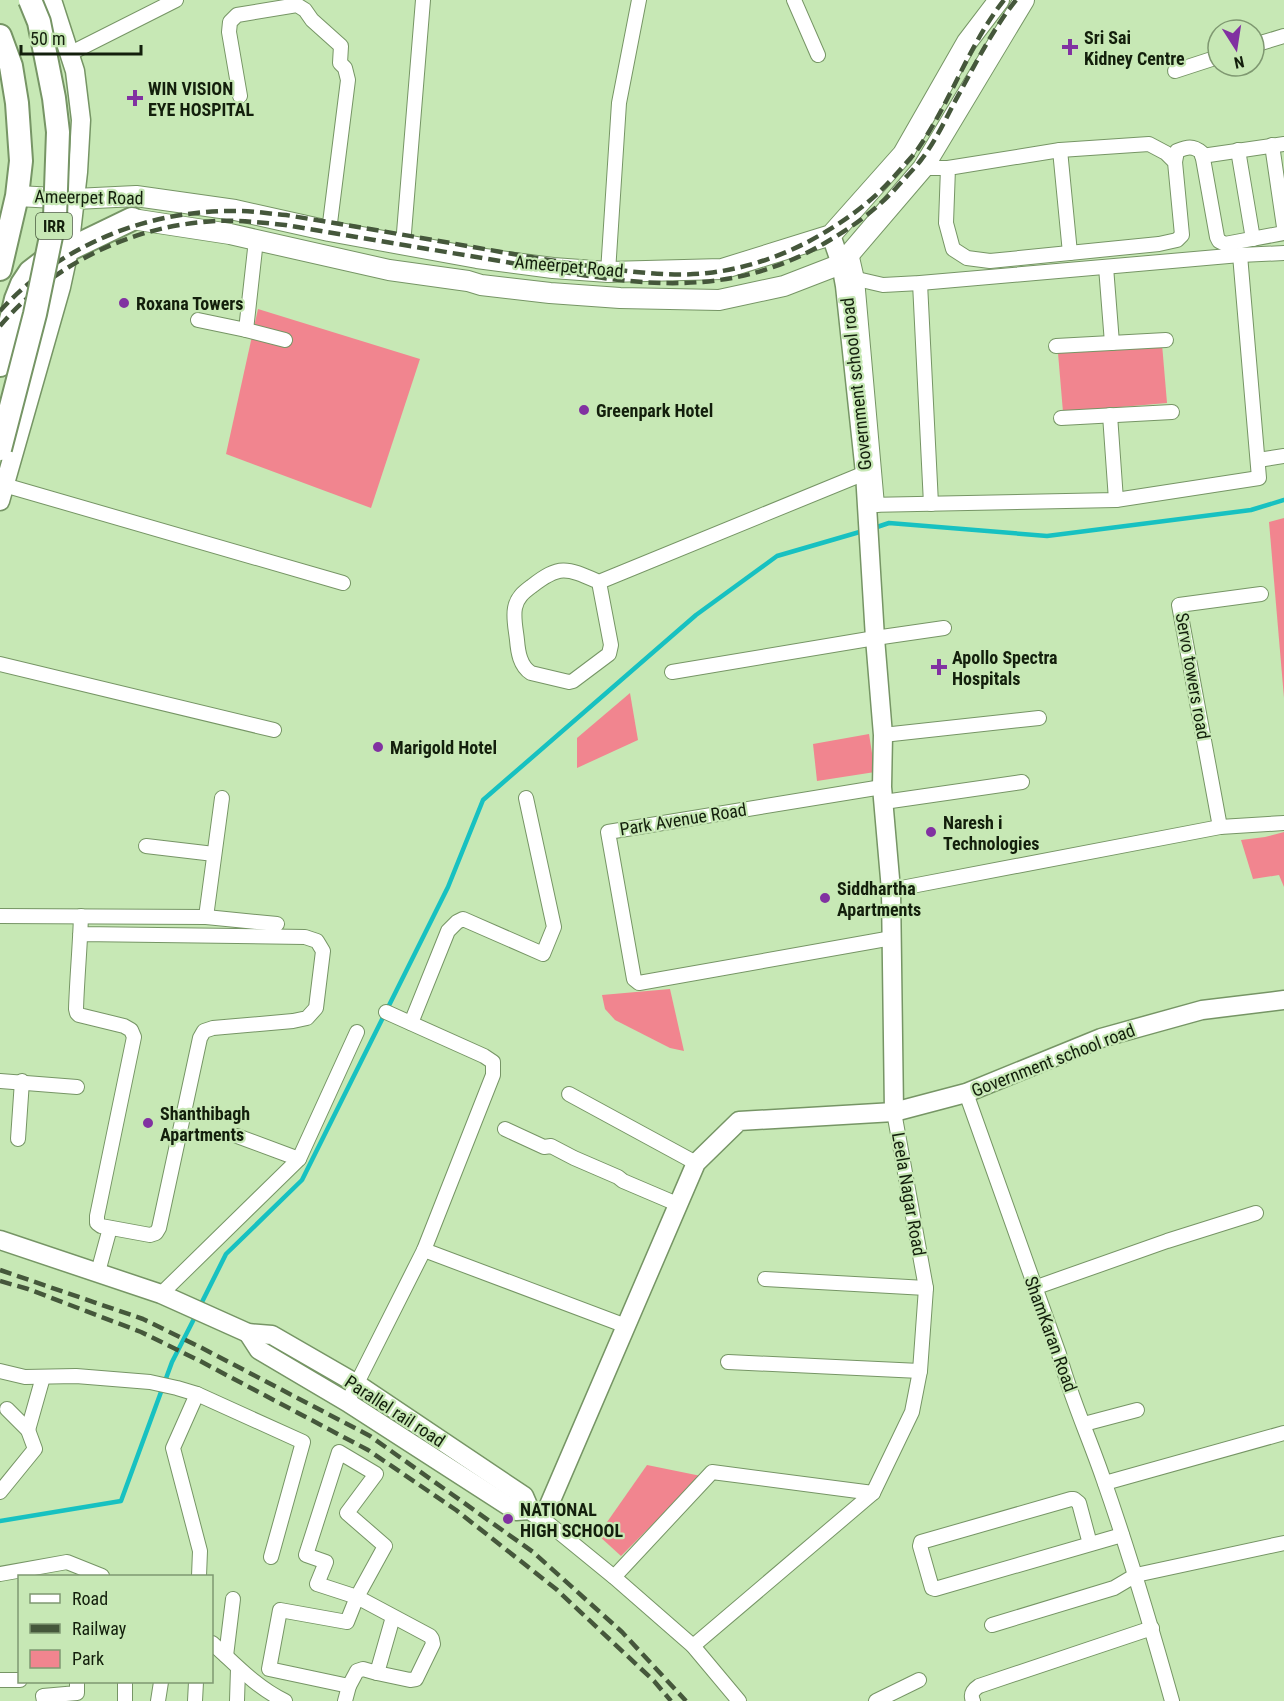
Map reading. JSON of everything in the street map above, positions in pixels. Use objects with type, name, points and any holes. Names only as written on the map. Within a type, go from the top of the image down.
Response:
[{"type":"main road","name":"IRR","points":[[0,449],[35,314],[55,217],[58,132],[54,98],[39,22],[30,0]]},
{"type":"main road","points":[[831,235],[903,154],[967,42],[999,0]]},
{"type":"main road","name":"Ameerpet Road","points":[[132,219],[230,234],[389,270],[482,285],[550,292],[620,298],[719,300],[784,286],[846,258],[923,168],[1024,0]]},
{"type":"main road","name":"IRR","points":[[0,36],[11,66],[17,103],[21,161],[17,196],[0,269]]},
{"type":"main road","name":"Ameerpet Road","points":[[17,196],[75,199],[136,196],[235,210],[329,231],[477,258],[553,268],[608,272],[722,269],[831,235]]},
{"type":"main road","points":[[0,365],[16,299],[30,272],[43,262],[132,219]]},
{"type":"street","name":"IRR","points":[[52,0],[71,53],[81,120],[75,199]]},
{"type":"street","points":[[71,53],[176,0]]},
{"type":"street","points":[[404,244],[423,0]]},
{"type":"street","points":[[608,272],[619,103],[639,0]]},
{"type":"street","points":[[794,0],[818,55]]},
{"type":"street","points":[[240,96],[229,32],[230,22],[237,15],[297,5],[305,10],[312,20],[340,46],[340,63],[345,68],[348,80],[329,231]]},
{"type":"street","points":[[1266,41],[1284,36]]},
{"type":"street","points":[[1175,71],[1206,61]]},
{"type":"street","points":[[923,168],[948,168],[1060,150],[1149,144],[1166,153],[1175,162]]},
{"type":"street","points":[[1202,156],[1278,145],[1284,227]]},
{"type":"street","points":[[948,168],[946,223],[953,249],[967,258],[990,261],[1159,244],[1177,240],[1182,235],[1175,162],[1177,151],[1188,147],[1196,148],[1202,153],[1219,241],[1225,244],[1284,233]]},
{"type":"street","points":[[1060,150],[1070,253]]},
{"type":"street","points":[[1238,150],[1253,239]]},
{"type":"street","points":[[75,199],[69,250],[61,287],[2,493],[343,583]]},
{"type":"street","name":"Government school road","points":[[831,235],[846,258],[847,298],[865,473],[872,505],[871,567],[883,735],[883,794],[891,890],[894,1112],[966,1093],[1101,1038],[1202,1010],[1284,1000]]},
{"type":"street","points":[[246,330],[256,240]]},
{"type":"street","points":[[857,279],[883,285],[920,283],[1284,253]]},
{"type":"street","points":[[846,258],[857,279],[872,505],[1116,500],[1259,478],[1240,255]]},
{"type":"street","points":[[1106,267],[1112,343]]},
{"type":"street","points":[[920,283],[931,504]]},
{"type":"street","points":[[198,320],[285,340]]},
{"type":"street","points":[[1056,346],[1166,340]]},
{"type":"street","points":[[1061,418],[1172,412]]},
{"type":"street","points":[[1110,415],[1116,500]]},
{"type":"street","points":[[1258,460],[1284,456]]},
{"type":"street","points":[[599,582],[611,645],[609,654],[569,682],[551,679],[526,670],[518,647],[515,608],[520,595],[548,573],[561,570],[580,574],[599,582],[865,473]]},
{"type":"street","name":"Servo towers road","points":[[1220,827],[1179,605],[1261,594]]},
{"type":"street","points":[[672,672],[944,628]]},
{"type":"street","points":[[0,664],[274,730]]},
{"type":"street","points":[[883,735],[1039,718]]},
{"type":"street","points":[[883,794],[1022,782]]},
{"type":"street","name":"Park Avenue Road","points":[[883,794],[608,832],[634,979],[639,983],[892,938]]},
{"type":"street","points":[[206,917],[222,798]]},
{"type":"street","points":[[411,1023],[448,931],[457,922],[463,919],[543,954],[554,927],[526,798]]},
{"type":"street","points":[[891,890],[1220,827],[1284,823]]},
{"type":"street","points":[[146,846],[214,854]]},
{"type":"street","points":[[0,916],[206,917],[277,924]]},
{"type":"street","points":[[80,934],[305,937],[317,941],[323,951],[316,1008],[307,1018],[213,1028],[204,1031],[200,1038],[159,1228],[156,1233],[150,1235],[101,1226],[98,1222],[97,1216],[134,1037],[131,1030],[124,1026],[79,1016],[77,1013],[76,1009],[80,934],[81,916]]},
{"type":"street","points":[[144,916],[151,935]]},
{"type":"street","points":[[347,1402],[423,1250],[493,1075],[493,1062],[484,1056],[386,1012]]},
{"type":"street","points":[[161,1294],[299,1159],[357,1032]]},
{"type":"street","points":[[0,1081],[77,1087]]},
{"type":"street","points":[[18,1139],[22,1081]]},
{"type":"street","name":"ShamKaran Road","points":[[966,1093],[1059,1354],[1065,1379],[1105,1483],[1136,1575],[1172,1701]]},
{"type":"street","points":[[570,1094],[696,1163]]},
{"type":"street","name":"Leela Nagar Road","points":[[536,1514],[626,1326],[696,1163],[739,1121],[894,1112],[926,1288],[920,1371],[912,1412],[873,1493]]},
{"type":"street","points":[[505,1129],[544,1147],[551,1146],[677,1204]]},
{"type":"street","points":[[237,1136],[299,1159]]},
{"type":"street","points":[[1034,1288],[1167,1241],[1256,1213]]},
{"type":"street","points":[[98,1272],[110,1228]]},
{"type":"street","name":"Parallel rail road","points":[[0,1240],[161,1294],[248,1333],[272,1335],[357,1384],[524,1496],[536,1514],[614,1577],[693,1646],[739,1701]]},
{"type":"street","points":[[423,1250],[626,1326]]},
{"type":"street","points":[[765,1279],[926,1288]]},
{"type":"street","name":"Parallel rail road","points":[[248,1333],[259,1350],[347,1402],[516,1511],[536,1514]]},
{"type":"street","points":[[728,1362],[920,1371]]},
{"type":"street","points":[[0,1371],[25,1377],[76,1376],[150,1382],[177,1388],[197,1394],[303,1442],[271,1557]]},
{"type":"street","points":[[28,1430],[43,1377]]},
{"type":"street","points":[[197,1394],[173,1448],[200,1551],[199,1575]]},
{"type":"street","points":[[0,1492],[35,1449],[28,1430],[7,1409]]},
{"type":"street","points":[[1084,1424],[1137,1410]]},
{"type":"street","points":[[1105,1483],[1284,1433]]},
{"type":"street","points":[[345,1701],[349,1686],[357,1671],[416,1679],[433,1644],[430,1636],[357,1597],[317,1584],[326,1562],[306,1555],[339,1452],[376,1474],[347,1513],[385,1546],[357,1597],[347,1622],[280,1610],[268,1669],[349,1686]]},
{"type":"street","points":[[614,1577],[712,1472],[873,1493]]},
{"type":"street","points":[[693,1646],[873,1493]]},
{"type":"street","points":[[1090,1544],[1079,1503],[1071,1498],[921,1542],[920,1546],[932,1588],[935,1589],[1122,1535]]},
{"type":"street","points":[[992,1624],[1114,1588],[1136,1575],[1284,1543]]},
{"type":"street","points":[[0,1574],[45,1571],[67,1562],[100,1575]]},
{"type":"street","points":[[226,1656],[233,1599]]},
{"type":"street","points":[[377,1673],[393,1617]]},
{"type":"street","points":[[973,1701],[972,1693],[979,1686],[1152,1628]]},
{"type":"street","points":[[213,1644],[238,1669],[285,1701]]},
{"type":"street","points":[[237,1701],[238,1669]]},
{"type":"street","points":[[0,1680],[18,1680]]},
{"type":"street","points":[[876,1701],[920,1680]]},
{"type":"street","points":[[44,1701],[43,1696],[77,1693],[77,1683]]},
{"type":"street","points":[[125,1701],[126,1683]]},
{"type":"street","points":[[158,1701],[161,1683]]},
{"type":"street","points":[[195,1701],[196,1683]]},
{"type":"green space","points":[[258,309],[420,359],[371,508],[226,454]]},
{"type":"green space","points":[[1162,344],[1167,403],[1063,412],[1058,353]]},
{"type":"green space","points":[[1284,518],[1284,698],[1269,522]]},
{"type":"green space","points":[[630,693],[638,740],[577,768],[577,738]]},
{"type":"green space","points":[[869,734],[875,772],[817,781],[813,744]]},
{"type":"green space","points":[[1284,832],[1284,887],[1279,875],[1253,879],[1241,840]]},
{"type":"green space","points":[[670,989],[684,1051],[670,1048],[615,1020],[605,1009],[602,995]]},
{"type":"green space","points":[[647,1465],[701,1476],[621,1556],[598,1535]]},
{"type":"waterway","points":[[874,528],[889,523],[1047,536],[1251,510],[1284,500]]},
{"type":"waterway","points":[[200,1306],[226,1254],[302,1180],[448,887],[483,800],[696,615],[777,556],[863,531]]},
{"type":"waterway","points":[[0,1521],[121,1501],[172,1362],[197,1313]]},
{"type":"railway","points":[[0,311],[24,287],[79,249],[141,224],[173,216],[206,212],[246,211],[286,215],[532,257],[637,272],[698,274],[724,271],[755,263],[785,253],[827,231],[861,208],[891,180],[915,153],[927,135],[979,37],[1004,0]]},
{"type":"railway","points":[[0,326],[42,286],[91,255],[118,242],[145,233],[174,226],[213,221],[285,225],[627,281],[668,283],[708,281],[749,274],[789,261],[830,240],[848,229],[890,195],[930,147],[990,38],[1016,0]]},
{"type":"railway","points":[[0,1270],[143,1319],[370,1436],[533,1552],[622,1632],[686,1701]]},
{"type":"railway","points":[[0,1281],[28,1289],[141,1332],[368,1450],[456,1510],[556,1589],[654,1681],[671,1701]]},
{"type":"place","name":"Sri Sai Kidney Centre","points":[[1070,47]]},
{"type":"place","name":"WIN VISION EYE HOSPITAL","points":[[135,98]]},
{"type":"place","name":"Roxana Towers","points":[[124,303]]},
{"type":"place","name":"Greenpark Hotel","points":[[584,410]]},
{"type":"place","name":"Apollo Spectra Hospitals","points":[[939,667]]},
{"type":"place","name":"Marigold Hotel","points":[[378,747]]},
{"type":"place","name":"Naresh i Technologies","points":[[931,832]]},
{"type":"place","name":"Siddhartha Apartments","points":[[825,898]]},
{"type":"place","name":"Shanthibagh Apartments","points":[[148,1123]]},
{"type":"place","name":"NATIONAL HIGH SCHOOL","points":[[508,1519]]}]
